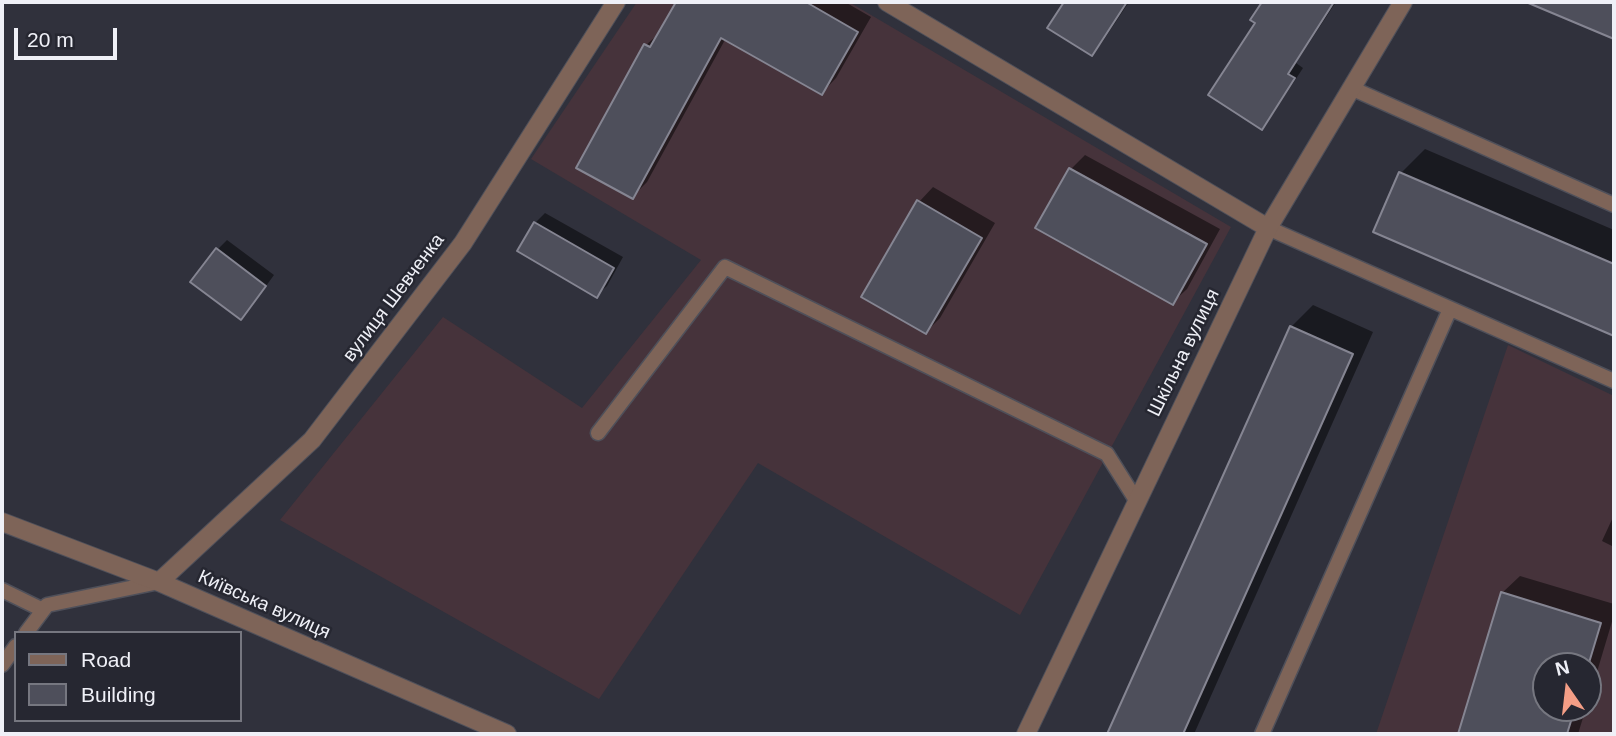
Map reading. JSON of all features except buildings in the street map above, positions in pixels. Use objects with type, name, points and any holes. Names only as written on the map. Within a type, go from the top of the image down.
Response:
[{"type":"street","name":"вулиця Шевченка","points":[[159,582],[312,440],[463,243],[616,2]]},
{"type":"street","points":[[887,2],[1268,228]]},
{"type":"street","name":"Шкільна вулиця","points":[[1026,734],[1268,228],[1403,2]]},
{"type":"street","name":"Київська вулиця","points":[[2,522],[159,582],[508,734]]},
{"type":"lane","points":[[1351,88],[1614,205]]},
{"type":"lane","points":[[1268,228],[1614,381]]},
{"type":"lane","points":[[598,433],[725,267],[1107,454],[1136,500]]},
{"type":"lane","points":[[1262,734],[1450,309]]},
{"type":"lane","points":[[27,631],[47,605],[159,582]]},
{"type":"lane","points":[[2,590],[43,610]]},
{"type":"lane","points":[[2,664],[14,649]]},
{"type":"shaded area","points":[[637,2],[849,2],[1231,227],[1020,615],[758,463],[599,699],[280,520],[443,317],[582,408],[701,260],[531,159]]},
{"type":"shaded area","points":[[1508,345],[1614,396],[1614,734],[1376,734]]}]
